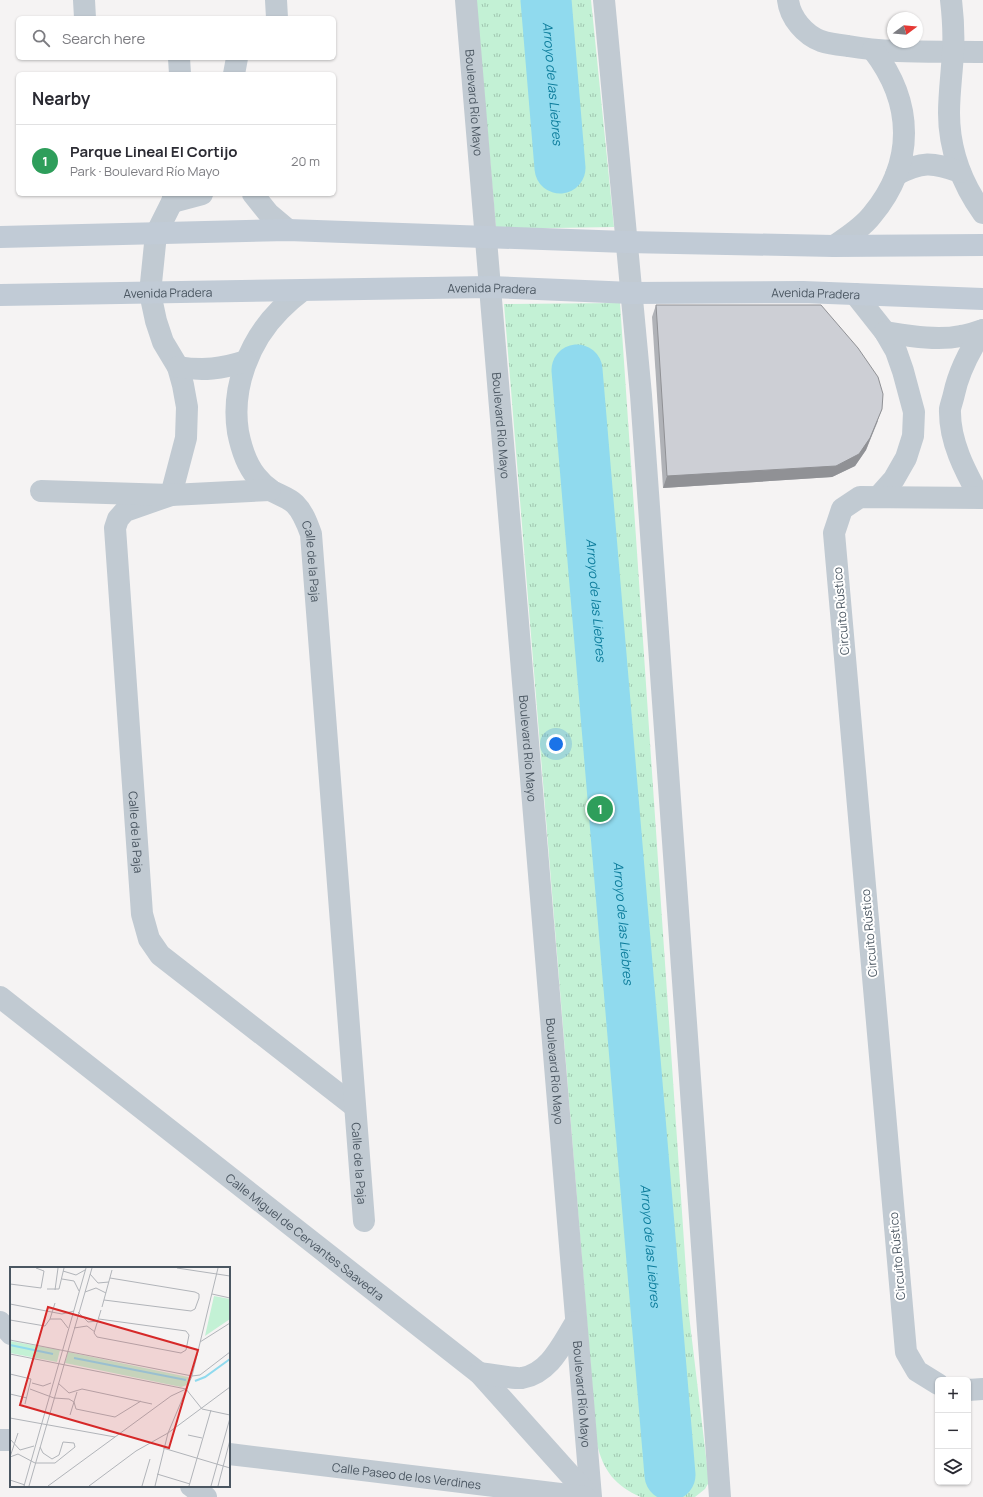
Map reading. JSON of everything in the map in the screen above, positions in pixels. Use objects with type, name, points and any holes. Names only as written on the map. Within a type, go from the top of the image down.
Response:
[{"type":"street","points":[[84,0],[85,16]]},
{"type":"street","points":[[276,0],[277,16]]},
{"type":"street","name":"Boulevard Río Mayo","points":[[466,0],[590,1497]]},
{"type":"street","points":[[604,0],[641,395],[720,1497]]},
{"type":"street","points":[[788,0],[795,19],[803,30],[822,42],[873,50],[983,52]]},
{"type":"street","points":[[951,0],[953,19],[953,52],[949,114],[952,143],[960,172],[973,199],[983,213]]},
{"type":"street","points":[[834,246],[856,230],[871,216],[885,197],[896,176],[903,146],[905,130],[902,106],[884,64],[873,50]]},
{"type":"street","points":[[179,60],[180,72]]},
{"type":"street","points":[[234,72],[237,60]]},
{"type":"street","points":[[896,176],[910,167],[927,164],[944,166],[960,172]]},
{"type":"street","points":[[171,495],[186,438],[188,416],[183,385],[178,367],[162,342],[150,293],[156,234],[173,198],[188,196]]},
{"type":"street","points":[[251,196],[288,230]]},
{"type":"street","points":[[0,237],[288,230],[626,242],[834,246],[983,245]]},
{"type":"street","name":"Avenida Pradera","points":[[0,295],[490,287],[632,293],[802,292],[983,299]]},
{"type":"street","name":"Calle de la Paja","points":[[303,290],[279,310],[260,334],[246,361],[238,392],[236,417],[245,458],[252,470],[270,490],[295,504],[305,518],[311,534],[364,1221]]},
{"type":"street","points":[[855,294],[886,332],[896,351],[904,371],[914,412],[913,436],[906,458],[894,479],[878,496]]},
{"type":"street","name":"Circuito Rústico","points":[[886,332],[936,338],[960,336],[983,330]]},
{"type":"street","name":"Circuito Rústico","points":[[982,498],[968,477],[959,455],[952,431],[950,408],[957,380],[968,354],[983,330]]},
{"type":"street","points":[[178,367],[195,370],[212,370],[246,361]]},
{"type":"street","name":"Calle de la Paja","points":[[41,491],[171,495],[270,490]]},
{"type":"street","name":"Calle de la Paja","points":[[171,495],[124,511],[118,519],[115,528],[142,914],[149,939],[160,955],[354,1106]]},
{"type":"street","name":"Circuito Rústico","points":[[935,1382],[917,1371],[906,1352],[834,533],[842,509],[860,497],[982,498]]},
{"type":"street","name":"Calle Miguel de Cervantes Saavedra","points":[[0,997],[479,1373],[590,1497]]},
{"type":"street","points":[[0,1322],[10,1333]]},
{"type":"street","points":[[479,1373],[522,1378],[542,1370],[556,1354],[576,1322]]},
{"type":"street","points":[[971,1390],[983,1389]]},
{"type":"street","name":"Calle Paseo de los Verdines","points":[[230,1454],[585,1497]]},
{"type":"street","points":[[192,1487],[206,1497]]},
{"type":"green space","points":[[476,0],[591,0],[614,227],[496,229]]},
{"type":"green space","points":[[620,303],[689,1315],[709,1482],[705,1489],[695,1497],[641,1497],[632,1493],[617,1482],[607,1469],[597,1444],[504,304]]},
{"type":"building","points":[[656,305],[821,305],[858,348],[878,377],[883,394],[882,409],[870,438],[859,454],[836,466],[667,476]]},
{"type":"waterway","name":"Arroyo de las Liebres","points":[[546,0],[560,168]]},
{"type":"waterway","name":"Arroyo de las Liebres","points":[[577,370],[670,1475]]},
{"type":"place","name":"Parque Lineal El Cortijo","points":[[600,809]]}]
